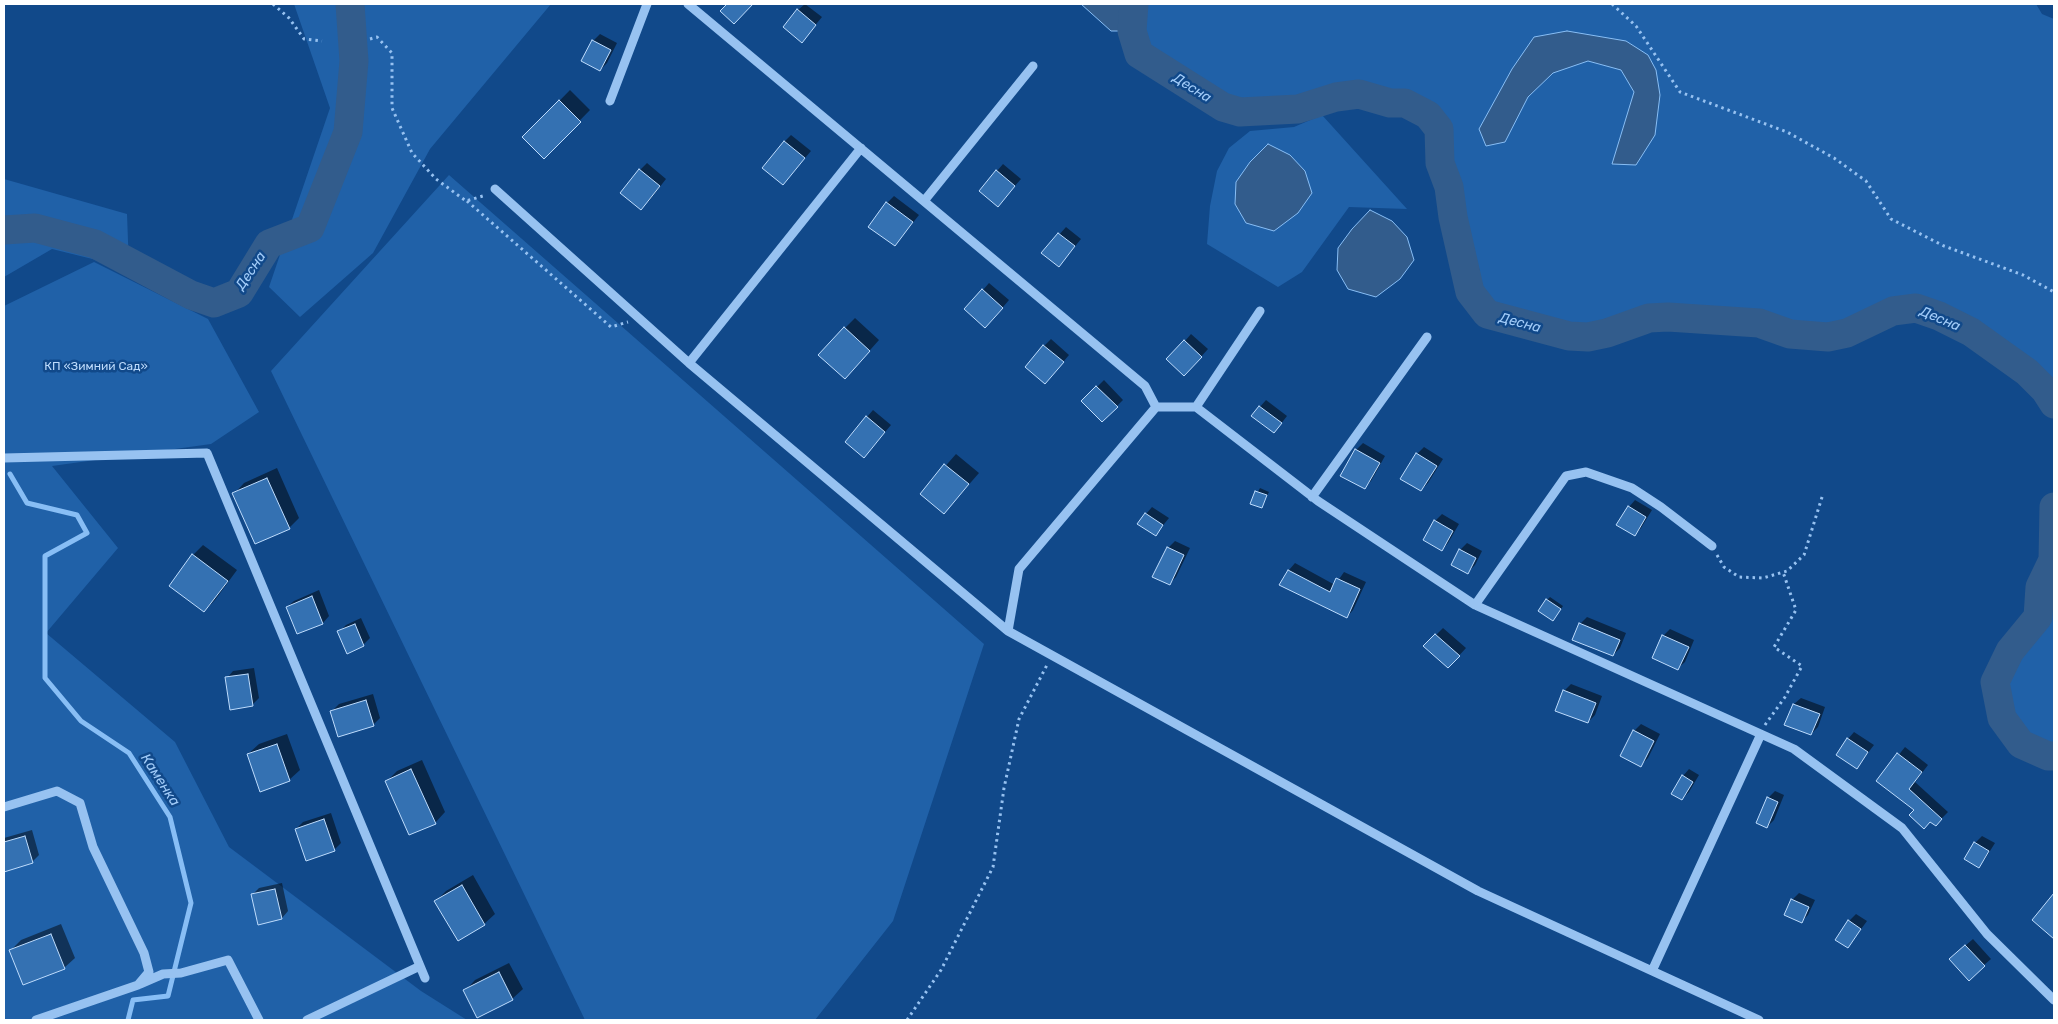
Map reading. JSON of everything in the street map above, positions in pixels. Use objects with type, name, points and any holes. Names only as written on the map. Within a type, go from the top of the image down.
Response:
[{"type":"street","points":[[610,101],[647,4]]},
{"type":"street","points":[[688,4],[1145,386],[1156,407]]},
{"type":"street","points":[[924,201],[1033,66]]},
{"type":"street","points":[[689,363],[861,148]]},
{"type":"street","points":[[495,189],[689,363],[1008,631],[1478,891],[1759,1020]]},
{"type":"street","points":[[1196,407],[1260,311]]},
{"type":"street","points":[[1312,497],[1427,337]]},
{"type":"street","points":[[1008,631],[1019,569],[1156,407],[1196,407],[1312,497],[1475,605],[1794,750],[1902,828],[1988,934],[2054,1000]]},
{"type":"street","points":[[4,458],[207,453],[425,978]]},
{"type":"street","points":[[1475,605],[1566,476],[1586,472],[1632,488],[1661,507],[1712,546]]},
{"type":"street","points":[[1652,971],[1760,734]]},
{"type":"street","points":[[4,807],[58,791],[80,803],[93,847],[144,953],[149,972],[138,985]]},
{"type":"street","points":[[36,1020],[138,985],[163,974],[181,973],[228,960],[259,1020]]},
{"type":"street","points":[[307,1020],[420,966]]},
{"type":"path","points":[[273,4],[289,18],[304,39],[322,41]]},
{"type":"path","points":[[1612,4],[1636,26],[1680,92],[1787,132],[1834,158],[1866,181],[1891,219],[1944,246],[2023,275],[2054,292]]},
{"type":"path","points":[[370,39],[377,37],[392,53],[392,108],[412,153],[436,179],[466,201],[611,327],[640,319]]},
{"type":"path","points":[[466,201],[484,197],[495,189]]},
{"type":"path","points":[[1712,546],[1724,567],[1739,577],[1763,578],[1787,571],[1804,555],[1823,494]]},
{"type":"path","points":[[1760,734],[1767,720],[1785,697],[1802,666],[1774,646],[1796,610],[1783,572]]},
{"type":"path","points":[[907,1020],[941,970],[992,867],[1004,788],[1019,719],[1052,654]]},
{"type":"green space","points":[[294,4],[551,4],[430,149],[373,253],[300,317],[269,287],[330,108]]},
{"type":"green space","points":[[1147,4],[2036,4],[2042,14],[2054,19],[2054,381],[2035,362],[1978,321],[1944,304],[1917,295],[1889,298],[1843,321],[1827,324],[1792,321],[1762,310],[1669,304],[1647,305],[1587,325],[1571,324],[1495,303],[1482,287],[1479,268],[1467,275],[1465,265],[1476,257],[1466,215],[1462,184],[1453,161],[1452,125],[1437,105],[1408,90],[1391,90],[1360,81],[1334,84],[1295,97],[1241,99],[1228,96],[1150,46],[1145,29]]},
{"type":"green space","points":[[1322,115],[1407,209],[1349,207],[1302,272],[1278,287],[1207,244],[1210,206],[1217,171],[1229,148],[1250,131],[1294,127]]},
{"type":"green space","points":[[449,175],[984,644],[893,921],[815,1020],[585,1020],[271,371]]},
{"type":"green space","points":[[4,179],[127,214],[129,268],[52,249],[4,277]]},
{"type":"green space","name":"КП «Зимний Сад»","points":[[94,262],[208,319],[259,412],[211,444],[52,466],[118,548],[46,633],[175,742],[229,847],[421,991],[467,1020],[4,1020],[4,306]]},
{"type":"green space","points":[[2054,588],[2054,743],[2050,743],[2029,734],[2014,712],[2009,684],[2021,658],[2051,622]]},
{"type":"shaded area","points":[[1081,4],[1134,4],[1132,31],[1111,31]]},
{"type":"shaded area","points":[[1567,31],[1626,41],[1648,55],[1656,70],[1660,95],[1655,135],[1636,165],[1612,164],[1634,92],[1621,70],[1588,61],[1553,73],[1528,97],[1505,142],[1486,146],[1479,129],[1512,69],[1534,37]]},
{"type":"shaded area","points":[[1268,144],[1290,155],[1305,171],[1312,193],[1298,213],[1274,231],[1246,223],[1235,204],[1236,182],[1250,162]]},
{"type":"shaded area","points":[[1370,210],[1392,221],[1407,237],[1414,260],[1400,279],[1376,297],[1348,289],[1337,270],[1338,248],[1352,229]]},
{"type":"building","points":[[727,4],[753,4],[734,24],[720,11]]},
{"type":"building","points":[[797,9],[816,25],[802,43],[783,27]]},
{"type":"building","points":[[592,40],[611,50],[600,71],[581,61]]},
{"type":"building","points":[[559,100],[581,122],[544,159],[522,137]]},
{"type":"building","points":[[784,141],[805,158],[783,185],[762,168]]},
{"type":"building","points":[[639,169],[660,186],[641,210],[620,193]]},
{"type":"building","points":[[996,170],[1015,186],[998,207],[979,191]]},
{"type":"building","points":[[886,202],[913,222],[895,246],[868,227]]},
{"type":"building","points":[[1058,233],[1075,246],[1059,267],[1041,253]]},
{"type":"building","points":[[982,289],[1003,308],[985,328],[964,309]]},
{"type":"building","points":[[844,327],[870,351],[845,379],[818,355]]},
{"type":"building","points":[[1184,340],[1202,357],[1184,376],[1166,359]]},
{"type":"building","points":[[1043,345],[1064,362],[1045,384],[1025,367]]},
{"type":"building","points":[[1096,386],[1118,407],[1102,422],[1081,401]]},
{"type":"building","points":[[1259,406],[1282,423],[1274,433],[1251,416]]},
{"type":"building","points":[[866,416],[885,432],[864,458],[845,442]]},
{"type":"building","points":[[1355,449],[1380,463],[1365,489],[1340,476]]},
{"type":"building","points":[[1416,453],[1437,466],[1421,491],[1400,479]]},
{"type":"building","points":[[944,464],[969,484],[944,514],[920,494]]},
{"type":"building","points":[[267,478],[290,529],[255,544],[232,493]]},
{"type":"building","points":[[1255,491],[1267,495],[1262,508],[1250,504]]},
{"type":"building","points":[[1628,506],[1646,517],[1635,536],[1616,525]]},
{"type":"building","points":[[1145,513],[1163,525],[1156,536],[1137,524]]},
{"type":"building","points":[[1434,520],[1453,531],[1442,551],[1423,540]]},
{"type":"building","points":[[1167,547],[1184,555],[1170,585],[1152,577]]},
{"type":"building","points":[[1459,549],[1476,558],[1468,574],[1451,565]]},
{"type":"building","points":[[192,554],[228,581],[204,612],[169,586]]},
{"type":"building","points":[[1288,570],[1330,592],[1336,578],[1360,589],[1347,618],[1279,585]]},
{"type":"building","points":[[312,596],[323,624],[297,634],[286,607]]},
{"type":"building","points":[[1546,599],[1561,609],[1553,621],[1538,611]]},
{"type":"building","points":[[1579,623],[1620,640],[1613,656],[1572,640]]},
{"type":"building","points":[[355,624],[364,646],[347,654],[337,631]]},
{"type":"building","points":[[1435,634],[1460,656],[1448,668],[1423,646]]},
{"type":"building","points":[[1662,635],[1689,647],[1678,670],[1652,658]]},
{"type":"building","points":[[248,674],[253,706],[230,710],[225,677]]},
{"type":"building","points":[[1563,690],[1596,703],[1588,723],[1555,711]]},
{"type":"building","points":[[366,700],[374,726],[338,737],[330,711]]},
{"type":"building","points":[[1793,704],[1820,714],[1811,735],[1784,725]]},
{"type":"building","points":[[1633,730],[1654,741],[1641,767],[1620,756]]},
{"type":"building","points":[[1847,738],[1868,752],[1857,769],[1836,755]]},
{"type":"building","points":[[277,744],[290,781],[260,792],[247,754]]},
{"type":"building","points":[[1897,753],[1922,772],[1909,789],[1942,819],[1936,826],[1930,822],[1924,829],[1909,815],[1914,810],[1876,781]]},
{"type":"building","points":[[411,769],[436,824],[409,835],[385,781]]},
{"type":"building","points":[[1682,775],[1693,782],[1682,800],[1671,794]]},
{"type":"building","points":[[1767,797],[1778,802],[1767,828],[1756,823]]},
{"type":"building","points":[[324,819],[335,851],[306,861],[295,829]]},
{"type":"building","points":[[25,836],[33,863],[4,872],[4,842]]},
{"type":"building","points":[[1974,842],[1989,851],[1979,868],[1964,859]]},
{"type":"building","points":[[462,885],[485,925],[458,941],[434,901]]},
{"type":"building","points":[[275,889],[282,919],[258,925],[251,894]]},
{"type":"building","points":[[2054,893],[2054,939],[2032,920]]},
{"type":"building","points":[[1791,899],[1809,907],[1802,923],[1784,915]]},
{"type":"building","points":[[1848,920],[1861,929],[1848,948],[1835,940]]},
{"type":"building","points":[[51,934],[65,969],[23,985],[9,950]]},
{"type":"building","points":[[1965,945],[1985,966],[1969,981],[1949,959]]},
{"type":"building","points":[[499,972],[513,1000],[477,1018],[463,990]]},
{"type":"waterway","name":"Десна","points":[[4,230],[35,228],[95,244],[191,295],[214,303],[239,293],[269,244],[310,228],[348,132],[354,61],[350,4]]},
{"type":"waterway","name":"Десна","points":[[1134,4],[1132,31],[1139,54],[1223,107],[1240,112],[1298,109],[1336,97],[1359,94],[1390,103],[1405,103],[1428,115],[1439,129],[1440,163],[1449,187],[1453,217],[1470,292],[1487,314],[1569,336],[1588,337],[1607,333],[1649,318],[1668,317],[1759,323],[1790,334],[1828,337],[1847,333],[1893,311],[1916,308],[1939,316],[1971,332],[2027,372],[2045,390],[2054,404]]},
{"type":"waterway","name":"Каменка","points":[[10,474],[27,503],[77,515],[87,533],[45,556],[45,678],[81,721],[129,753],[170,817],[191,903],[168,996],[133,1000],[128,1020]]},
{"type":"waterway","name":"Десна","points":[[2054,507],[2053,560],[2040,587],[2038,617],[2010,651],[1995,682],[2002,718],[2021,744],[2048,756],[2054,756]]}]
